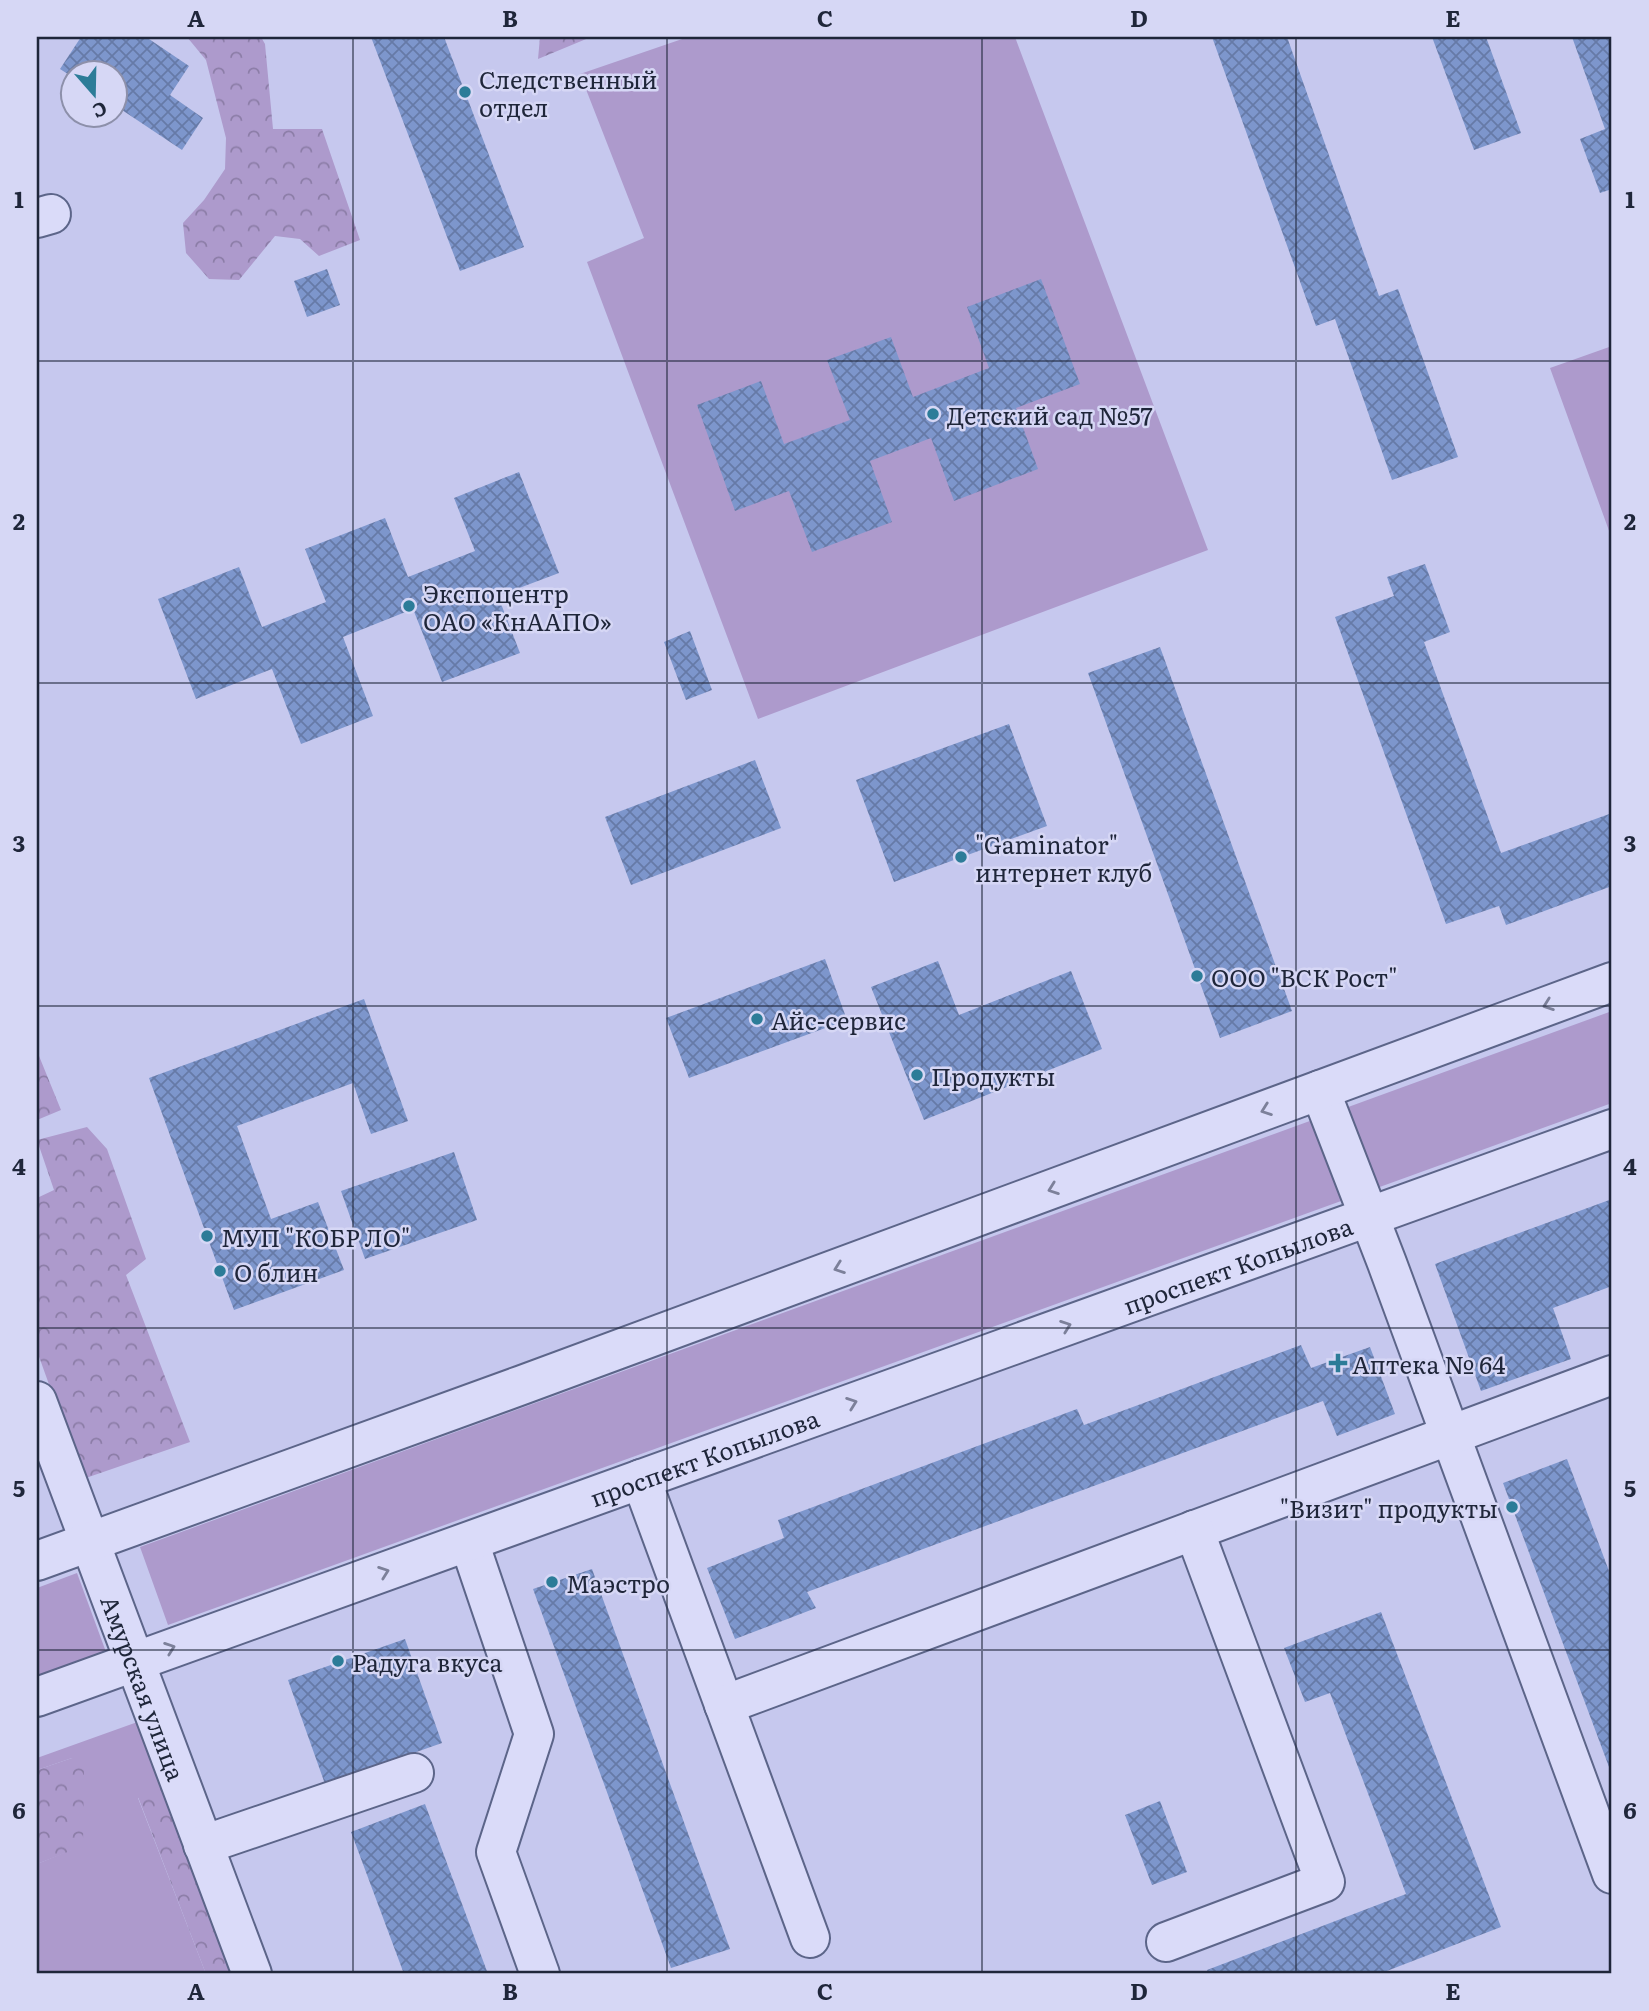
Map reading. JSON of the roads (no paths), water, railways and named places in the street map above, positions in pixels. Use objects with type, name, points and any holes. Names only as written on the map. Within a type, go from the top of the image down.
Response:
[{"type":"street","points":[[37,1561],[1612,982]]},
{"type":"street","name":"проспект Копылова","points":[[1321,1090],[1370,1216]]},
{"type":"street","name":"проспект Копылова","points":[[37,1696],[1612,1129]]},
{"type":"street","points":[[1370,1216],[1612,1874]]},
{"type":"street","points":[[724,1705],[1612,1375]]},
{"type":"street","name":"Амурская улица","points":[[37,1401],[252,1974]]},
{"type":"street","points":[[641,1479],[810,1938]]},
{"type":"street","points":[[1166,1942],[1325,1882],[1194,1530]]},
{"type":"street","points":[[469,1542],[534,1734],[496,1852],[540,1974]]},
{"type":"street","points":[[203,1844],[414,1773]]},
{"type":"place","name":"Следственный отдел","points":[[465,92]]},
{"type":"place","name":"Детский сад №57","points":[[933,414]]},
{"type":"place","name":"Экспоцентр ОАО «КнААПО»","points":[[409,606]]},
{"type":"place","name":"\"Gaminator\" интернет клуб","points":[[961,857]]},
{"type":"place","name":"ООО \"ВСК Рост\"","points":[[1197,976]]},
{"type":"place","name":"Айс-сервис","points":[[757,1019]]},
{"type":"place","name":"Продукты","points":[[917,1075]]},
{"type":"place","name":"МУП \"КОБР ЛО\"","points":[[207,1236]]},
{"type":"place","name":"О блин","points":[[220,1271]]},
{"type":"place","name":"Аптека № 64","points":[[1338,1363]]},
{"type":"place","name":"\"Визит\" продукты","points":[[1512,1507]]},
{"type":"place","name":"Маэстро","points":[[552,1582]]},
{"type":"place","name":"Радуга вкуса","points":[[338,1661]]}]
